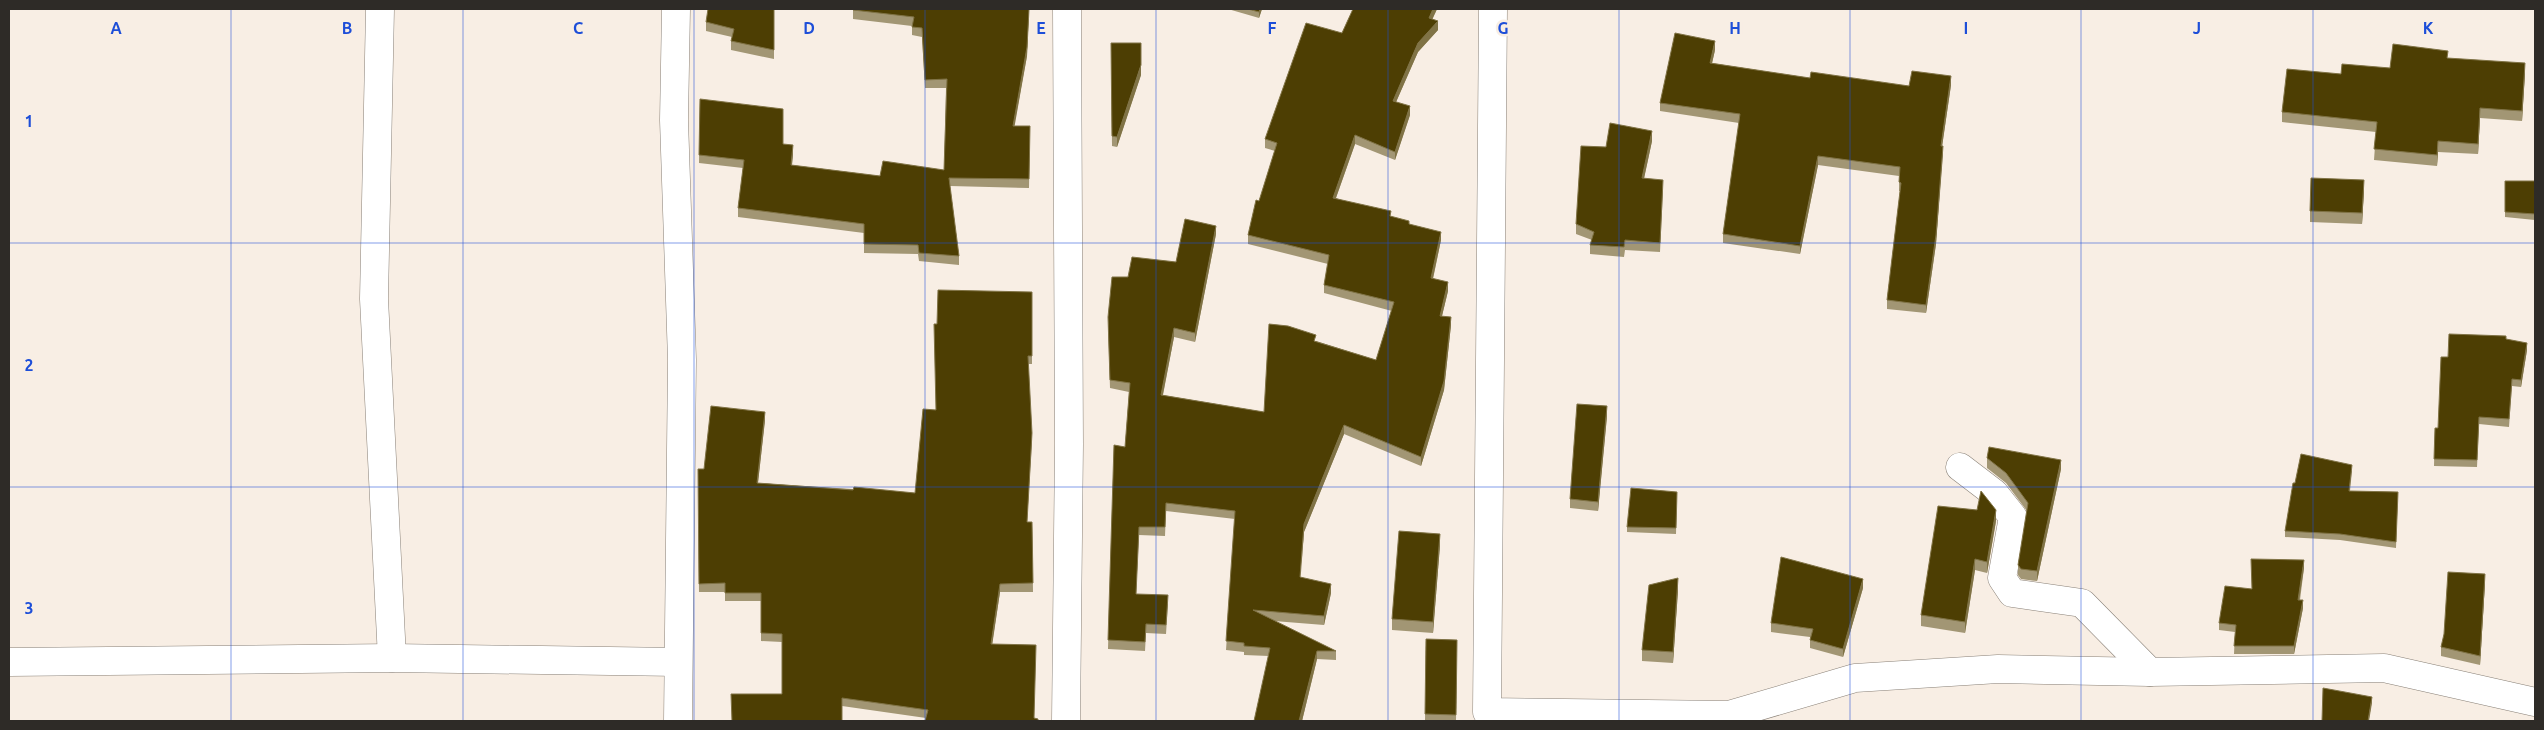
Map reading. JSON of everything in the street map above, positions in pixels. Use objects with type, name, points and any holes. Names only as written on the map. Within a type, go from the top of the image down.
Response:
[{"type":"street","points":[[380,9],[374,299],[392,658]]},
{"type":"street","points":[[676,9],[674,120],[682,360],[678,721]]},
{"type":"street","points":[[1066,721],[1069,454],[1067,9]]},
{"type":"street","points":[[1493,9],[1488,717],[1729,715],[1855,678],[1998,669],[2150,672],[2384,668],[2535,702]]},
{"type":"street","points":[[1960,467],[1994,493],[2013,517],[2002,578],[2012,593],[2082,603],[2150,672]]},
{"type":"street","points":[[9,662],[392,658],[678,662]]},
{"type":"building","points":[[708,9],[774,9],[774,50],[731,41],[734,29],[706,22]]},
{"type":"building","points":[[853,9],[1029,9],[1027,47],[1013,126],[1030,126],[1029,179],[949,178],[959,256],[919,253],[918,245],[864,244],[864,224],[738,208],[744,160],[699,155],[700,99],[783,109],[783,144],[793,145],[791,165],[880,176],[883,161],[944,170],[947,79],[925,80],[922,28],[912,27],[914,17]]},
{"type":"building","points":[[1248,9],[1260,9],[1259,12]]},
{"type":"building","points":[[1353,9],[1433,9],[1429,18],[1438,21],[1418,43],[1393,101],[1410,106],[1395,152],[1355,135],[1333,198],[1391,211],[1390,216],[1409,221],[1409,224],[1441,232],[1431,278],[1448,282],[1440,316],[1451,317],[1444,381],[1421,457],[1344,425],[1304,524],[1300,577],[1331,584],[1324,616],[1253,610],[1336,651],[1317,651],[1299,721],[1254,721],[1270,648],[1244,646],[1244,643],[1226,641],[1235,511],[1166,503],[1165,527],[1139,527],[1136,594],[1168,595],[1166,625],[1146,624],[1145,642],[1108,640],[1114,445],[1125,447],[1130,383],[1110,380],[1108,317],[1112,277],[1128,277],[1132,257],[1176,262],[1185,219],[1216,226],[1195,333],[1174,328],[1161,395],[1264,412],[1269,324],[1288,326],[1316,335],[1314,341],[1376,360],[1394,302],[1324,285],[1329,255],[1248,235],[1256,200],[1259,201],[1277,143],[1265,139],[1306,23],[1342,33]]},
{"type":"building","points":[[1675,33],[1715,41],[1710,63],[1810,78],[1811,72],[1909,86],[1912,71],[1951,76],[1941,146],[1943,146],[1936,235],[1926,305],[1887,300],[1901,183],[1899,182],[1900,167],[1818,156],[1800,246],[1723,234],[1740,114],[1660,103]]},
{"type":"building","points":[[1111,43],[1141,43],[1141,65],[1117,137],[1112,136]]},
{"type":"building","points":[[2393,44],[2448,51],[2447,58],[2525,63],[2522,111],[2480,108],[2478,144],[2438,141],[2437,155],[2374,149],[2377,122],[2282,112],[2287,69],[2341,74],[2342,64],[2390,68]]},
{"type":"building","points":[[1610,123],[1652,131],[1642,178],[1663,180],[1660,243],[1625,240],[1624,247],[1590,245],[1594,232],[1576,224],[1581,146],[1606,147]]},
{"type":"building","points":[[2311,178],[2364,180],[2362,213],[2310,211]]},
{"type":"building","points":[[2505,181],[2535,181],[2535,214],[2505,212]]},
{"type":"building","points":[[938,290],[1032,292],[1032,356],[1028,356],[1032,433],[1027,522],[1032,522],[1033,583],[1000,584],[991,644],[1036,645],[1034,718],[1038,719],[1038,721],[925,721],[928,710],[842,698],[842,721],[732,721],[731,694],[782,694],[782,634],[761,633],[761,593],[725,593],[725,583],[699,584],[698,469],[704,469],[711,406],[765,412],[757,483],[853,490],[854,487],[915,493],[923,409],[936,410],[934,324],[937,324]]},
{"type":"building","points":[[2449,334],[2506,336],[2506,339],[2527,343],[2521,380],[2512,379],[2509,419],[2479,417],[2477,460],[2434,459],[2435,428],[2438,428],[2441,357],[2448,357]]},
{"type":"building","points":[[1577,404],[1607,406],[1598,502],[1570,499]]},
{"type":"building","points":[[1989,447],[2061,460],[2037,571],[2021,569],[2018,565],[2028,503],[2006,473],[1987,458]]},
{"type":"building","points":[[2301,454],[2352,465],[2349,491],[2398,492],[2396,542],[2340,534],[2285,531],[2293,483],[2295,483]]},
{"type":"building","points":[[1631,488],[1677,492],[1676,528],[1627,527]]},
{"type":"building","points":[[1981,491],[1996,510],[1987,562],[1975,559],[1965,622],[1921,615],[1938,506],[1977,510]]},
{"type":"building","points":[[1399,531],[1440,534],[1433,622],[1392,619]]},
{"type":"building","points":[[1781,557],[1863,579],[1843,649],[1810,640],[1813,629],[1771,623]]},
{"type":"building","points":[[2251,559],[2304,560],[2298,600],[2303,600],[2294,646],[2234,646],[2236,625],[2219,623],[2225,586],[2252,589]]},
{"type":"building","points":[[2448,572],[2485,574],[2480,656],[2441,647],[2444,634]]},
{"type":"building","points":[[1678,578],[1673,652],[1642,650],[1649,585]]},
{"type":"building","points":[[1426,639],[1457,640],[1456,715],[1425,714]]},
{"type":"building","points":[[2323,688],[2372,697],[2368,721],[2322,721]]}]
